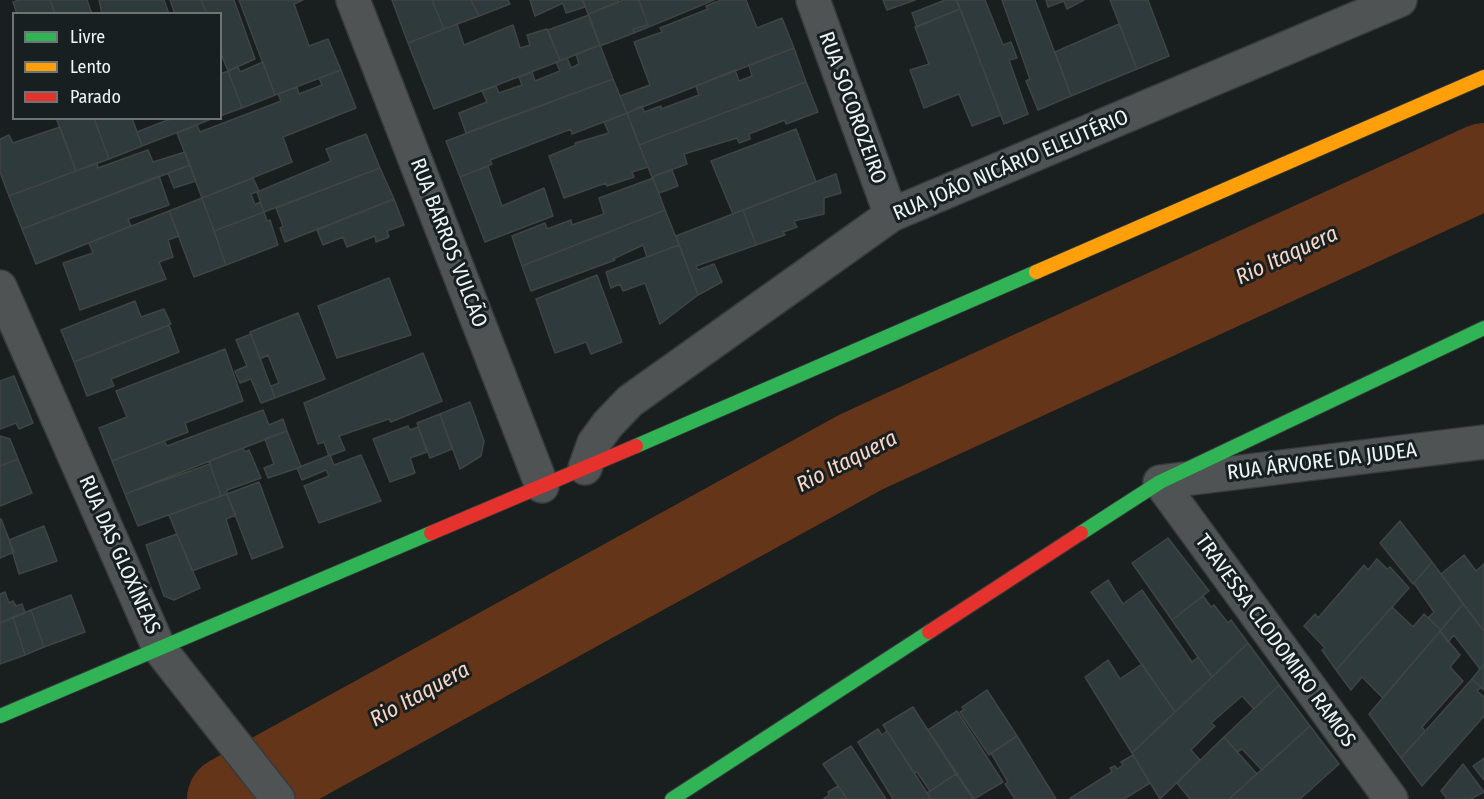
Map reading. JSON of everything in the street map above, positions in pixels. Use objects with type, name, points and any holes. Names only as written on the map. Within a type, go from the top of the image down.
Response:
[{"type":"street","name":"RUA BARROS VULCÃO","points":[[353,0],[542,486]]},
{"type":"street","name":"RUA SOCOROZEIRO","points":[[813,0],[891,215]]},
{"type":"street","name":"RUA JOÃO NICÁRIO ELEUTÉRIO","points":[[585,468],[594,443],[630,401],[891,215],[1400,0]]},
{"type":"street","points":[[0,716],[585,468],[1484,77]]},
{"type":"street","name":"RUA DAS GLOXÍNEAS","points":[[0,288],[159,648],[278,799]]},
{"type":"street","points":[[672,799],[1160,482],[1484,328]]},
{"type":"street","name":"RUA ÁRVORE DA JUDEA","points":[[1160,482],[1484,442]]},
{"type":"street","name":"TRAVESSA CLODOMIRO RAMOS","points":[[1160,482],[1391,799]]},
{"type":"building","points":[[50,0],[54,12],[16,12],[13,2]]},
{"type":"building","points":[[50,0],[87,0],[91,12],[54,12]]},
{"type":"building","points":[[99,0],[164,0],[168,12],[102,12]]},
{"type":"building","points":[[170,0],[201,0],[206,12],[174,12]]},
{"type":"building","points":[[201,0],[234,0],[255,59],[228,71],[222,56],[222,12],[206,12]]},
{"type":"building","points":[[239,0],[303,0],[294,4],[309,46],[328,39],[341,70],[275,95]]},
{"type":"building","points":[[392,0],[432,0],[444,29],[408,43]]},
{"type":"building","points":[[432,0],[471,0],[479,16],[444,29]]},
{"type":"building","points":[[471,0],[508,0],[510,4],[479,16]]},
{"type":"building","points":[[530,0],[582,0],[585,7],[566,13],[563,3],[535,16]]},
{"type":"building","points":[[583,0],[618,0],[619,2],[588,14]]},
{"type":"building","points":[[623,0],[639,0],[648,25],[633,29],[634,33],[600,46],[588,14]]},
{"type":"building","points":[[639,0],[714,0],[634,33],[633,29],[648,25]]},
{"type":"building","points":[[721,0],[746,0],[757,28],[782,18],[794,48],[627,113],[620,96],[650,85],[634,42],[662,32],[660,28],[708,9],[706,6]]},
{"type":"building","points":[[883,0],[915,0],[887,10]]},
{"type":"building","points":[[945,0],[956,0],[960,9],[917,27],[912,13]]},
{"type":"building","points":[[957,0],[985,0],[1003,45],[1011,42],[1017,58],[1009,60],[1028,114],[1004,124]]},
{"type":"building","points":[[1002,0],[1035,0],[1071,96],[1038,110],[1026,81],[1030,79]]},
{"type":"building","points":[[1046,0],[1084,0],[1067,9],[1064,1],[1048,7]]},
{"type":"building","points":[[1110,0],[1148,0],[1169,56],[1137,69]]},
{"type":"building","points":[[960,9],[1001,115],[972,126],[959,94],[924,108],[910,70],[929,64],[915,27]]},
{"type":"building","points":[[589,15],[600,45],[560,61],[548,30]]},
{"type":"building","points":[[457,24],[464,45],[513,25],[520,48],[530,45],[527,35],[547,29],[560,61],[434,109],[408,43]]},
{"type":"building","points":[[1119,24],[1137,69],[1071,96],[1055,52]]},
{"type":"building","points":[[600,45],[613,79],[466,133],[459,113],[487,102],[482,91],[496,86],[499,93],[522,85],[519,77],[532,72],[535,81],[560,71],[556,62],[567,58],[571,68],[579,64],[576,54]]},
{"type":"building","points":[[794,48],[806,82],[639,145],[627,113],[642,106],[644,112],[661,106],[661,109],[699,95],[696,86],[735,70],[739,81],[752,76],[749,65]]},
{"type":"building","points":[[263,62],[275,95],[242,108],[228,71],[238,67],[240,72]]},
{"type":"building","points":[[341,70],[356,108],[283,137],[292,162],[202,198],[177,133],[197,125],[200,132],[281,101],[278,94],[297,87],[299,94],[322,85],[319,78]]},
{"type":"building","points":[[228,71],[242,108],[222,115],[222,73]]},
{"type":"building","points":[[613,79],[627,113],[572,134],[571,129],[490,160],[492,164],[460,177],[446,141]]},
{"type":"building","points":[[806,82],[818,112],[786,124],[785,120],[749,134],[750,139],[739,143],[737,138],[684,154],[687,164],[652,177],[639,145]]},
{"type":"building","points":[[627,113],[648,167],[632,172],[634,177],[607,186],[606,183],[564,198],[549,156],[576,145],[575,143],[609,133],[604,122]]},
{"type":"building","points":[[57,120],[95,120],[109,159],[76,171]]},
{"type":"building","points":[[95,120],[133,120],[142,146],[109,159]]},
{"type":"building","points":[[168,120],[209,120],[142,146],[137,132]]},
{"type":"building","points":[[60,127],[76,171],[9,196],[0,172],[0,139],[9,135],[13,143]]},
{"type":"building","points":[[796,129],[816,182],[733,214],[711,161]]},
{"type":"building","points":[[366,134],[380,168],[264,212],[257,192],[331,161],[326,149]]},
{"type":"building","points":[[148,150],[153,162],[185,152],[190,165],[22,229],[9,196],[97,163],[98,168]]},
{"type":"building","points":[[190,165],[196,181],[174,188],[168,173]]},
{"type":"building","points":[[488,166],[502,206],[544,188],[553,216],[485,242],[460,177]]},
{"type":"building","points":[[380,168],[394,199],[285,242],[280,228],[283,226],[276,208]]},
{"type":"building","points":[[672,170],[678,186],[659,193],[652,177]]},
{"type":"building","points":[[836,174],[841,193],[824,198],[824,214],[794,221],[797,227],[783,232],[785,235],[756,245],[743,210]]},
{"type":"building","points":[[159,176],[169,205],[128,219],[131,226],[36,264],[22,229]]},
{"type":"building","points":[[253,178],[259,191],[251,194],[255,205],[260,202],[264,212],[214,231],[202,198]]},
{"type":"building","points":[[653,178],[665,210],[522,266],[512,236],[545,223],[547,229],[571,220],[572,225],[604,214],[599,198]]},
{"type":"building","points":[[202,198],[226,265],[194,277],[169,211]]},
{"type":"building","points":[[394,199],[404,225],[387,231],[389,237],[376,242],[375,236],[347,247],[343,237],[323,245],[317,230]]},
{"type":"building","points":[[665,210],[679,245],[647,257],[643,245],[613,259],[615,260],[531,291],[522,266]]},
{"type":"building","points":[[743,210],[756,245],[696,266],[698,270],[714,264],[722,282],[698,295],[676,236]]},
{"type":"building","points":[[169,211],[179,236],[168,240],[173,257],[159,262],[166,279],[80,310],[63,263],[93,253],[89,243]]},
{"type":"building","points":[[264,212],[267,221],[270,220],[278,245],[226,265],[214,231]]},
{"type":"building","points":[[679,245],[698,295],[660,324],[645,283],[623,291],[620,284],[611,288],[606,272]]},
{"type":"building","points":[[597,275],[622,342],[591,354],[586,342],[555,353],[536,299]]},
{"type":"building","points":[[389,278],[411,335],[337,358],[318,306]]},
{"type":"building","points":[[135,301],[141,317],[164,309],[171,324],[74,362],[61,330]]},
{"type":"building","points":[[298,313],[325,379],[275,398],[271,386],[279,383],[268,355],[260,359],[250,332]]},
{"type":"building","points":[[169,325],[179,352],[111,379],[114,386],[87,396],[74,362]]},
{"type":"building","points":[[251,334],[275,398],[261,403],[251,379],[240,383],[235,371],[247,366],[236,340]]},
{"type":"building","points":[[225,349],[243,401],[185,423],[188,432],[112,461],[99,428],[127,417],[116,391]]},
{"type":"building","points":[[423,353],[442,401],[391,422],[389,419],[339,436],[345,450],[329,456],[324,442],[318,444],[304,403]]},
{"type":"building","points":[[14,376],[33,423],[19,429],[16,423],[0,429],[0,381]]},
{"type":"building","points":[[470,402],[484,441],[481,456],[460,469],[440,414]]},
{"type":"building","points":[[263,410],[269,425],[283,419],[287,431],[125,494],[112,461],[164,441],[167,446]]},
{"type":"building","points":[[440,414],[452,449],[430,458],[417,423]]},
{"type":"building","points":[[408,426],[410,430],[418,427],[427,452],[410,458],[415,473],[390,482],[373,439]]},
{"type":"building","points":[[287,431],[301,467],[268,478],[264,468],[274,464],[265,439]]},
{"type":"building","points":[[0,436],[10,439],[18,459],[0,466]]},
{"type":"building","points":[[243,448],[245,452],[249,450],[261,478],[227,490],[227,494],[221,496],[209,461]]},
{"type":"building","points":[[330,455],[334,465],[361,455],[381,501],[319,523],[304,486],[329,476],[326,470],[302,480],[297,468]]},
{"type":"building","points":[[18,459],[32,493],[0,506],[0,466]]},
{"type":"building","points":[[210,464],[221,496],[138,526],[125,494]]},
{"type":"building","points":[[259,482],[283,547],[252,559],[227,494]]},
{"type":"building","points":[[227,494],[236,515],[226,519],[237,554],[192,571],[169,515]]},
{"type":"building","points":[[0,519],[14,552],[0,558]]},
{"type":"building","points":[[1400,521],[1432,562],[1413,584],[1380,543]]},
{"type":"building","points":[[44,526],[57,561],[19,574],[9,540]]},
{"type":"building","points":[[177,534],[200,588],[174,600],[164,596],[146,545]]},
{"type":"building","points":[[1168,538],[1209,591],[1172,620],[1132,563]]},
{"type":"building","points":[[1464,555],[1476,571],[1484,564],[1484,631],[1441,574]]},
{"type":"building","points":[[1377,559],[1387,569],[1390,567],[1409,588],[1336,670],[1322,650],[1325,648],[1304,626],[1315,614],[1318,618],[1364,565],[1368,570]]},
{"type":"building","points":[[1432,562],[1463,604],[1441,630],[1428,618],[1434,612],[1414,583]]},
{"type":"building","points":[[1108,580],[1123,604],[1142,590],[1192,662],[1198,657],[1212,677],[1175,712],[1091,592]]},
{"type":"building","points":[[5,592],[9,603],[13,601],[16,606],[22,604],[25,613],[0,623],[0,594]]},
{"type":"building","points":[[71,595],[85,632],[44,647],[31,610]]},
{"type":"building","points":[[1203,596],[1211,607],[1214,605],[1228,623],[1231,620],[1248,643],[1212,677],[1172,620]]},
{"type":"building","points":[[1463,604],[1484,631],[1484,664],[1480,669],[1454,635],[1448,642],[1440,631]]},
{"type":"building","points":[[1392,607],[1413,627],[1424,614],[1441,630],[1383,698],[1362,677],[1351,690],[1336,670]]},
{"type":"building","points":[[31,610],[44,647],[25,655],[13,617]]},
{"type":"building","points":[[13,617],[25,655],[0,664],[0,623]]},
{"type":"building","points":[[1440,631],[1460,655],[1450,667],[1463,681],[1422,727],[1425,731],[1401,758],[1369,714]]},
{"type":"building","points":[[1248,643],[1279,685],[1254,709],[1242,696],[1211,723],[1215,726],[1191,750],[1200,760],[1160,799],[1132,753]]},
{"type":"building","points":[[1108,660],[1120,679],[1142,664],[1175,712],[1132,753],[1085,677]]},
{"type":"building","points":[[1484,664],[1484,690],[1472,679]]},
{"type":"building","points":[[1472,679],[1481,687],[1477,691],[1484,697],[1484,716],[1422,786],[1401,758]]},
{"type":"building","points":[[1279,685],[1310,726],[1262,770],[1242,749],[1237,752],[1224,737]]},
{"type":"building","points":[[987,690],[1017,736],[989,755],[960,712],[964,710],[962,707]]},
{"type":"building","points":[[913,707],[956,774],[930,791],[917,772],[914,773],[883,725]]},
{"type":"building","points":[[957,711],[1003,782],[974,799],[928,730]]},
{"type":"building","points":[[1310,726],[1339,764],[1300,799],[1229,799]]},
{"type":"building","points":[[878,729],[882,735],[887,731],[931,799],[893,799],[858,742]]},
{"type":"building","points":[[1017,736],[1056,799],[1015,799],[1005,784],[1008,782],[991,753]]},
{"type":"building","points":[[1224,737],[1257,774],[1229,799],[1190,799],[1177,783]]},
{"type":"building","points":[[851,746],[886,799],[847,799],[823,764]]},
{"type":"building","points":[[1133,755],[1150,783],[1124,799],[1069,799],[1112,772],[1110,768],[1115,766],[1117,769],[1123,765],[1121,762]]},
{"type":"building","points":[[1484,758],[1484,780],[1473,766]]},
{"type":"building","points":[[1463,764],[1484,792],[1471,799],[1447,799],[1441,791]]},
{"type":"building","points":[[956,774],[973,799],[931,799],[927,793]]},
{"type":"building","points":[[838,786],[847,799],[823,799],[829,795],[828,792]]},
{"type":"waterway","name":"Rio Itaquera","points":[[230,799],[861,452],[1484,166]]},
{"type":"traffic: fast","points":[[636,446],[1036,272]]},
{"type":"traffic: fast","points":[[1081,533],[1160,482],[1484,328]]},
{"type":"traffic: fast","points":[[0,716],[431,533]]},
{"type":"traffic: fast","points":[[672,799],[929,632]]},
{"type":"traffic: slow","points":[[1036,272],[1484,77]]},
{"type":"traffic: jam","points":[[431,533],[636,446]]},
{"type":"traffic: jam","points":[[929,632],[1081,533]]}]
